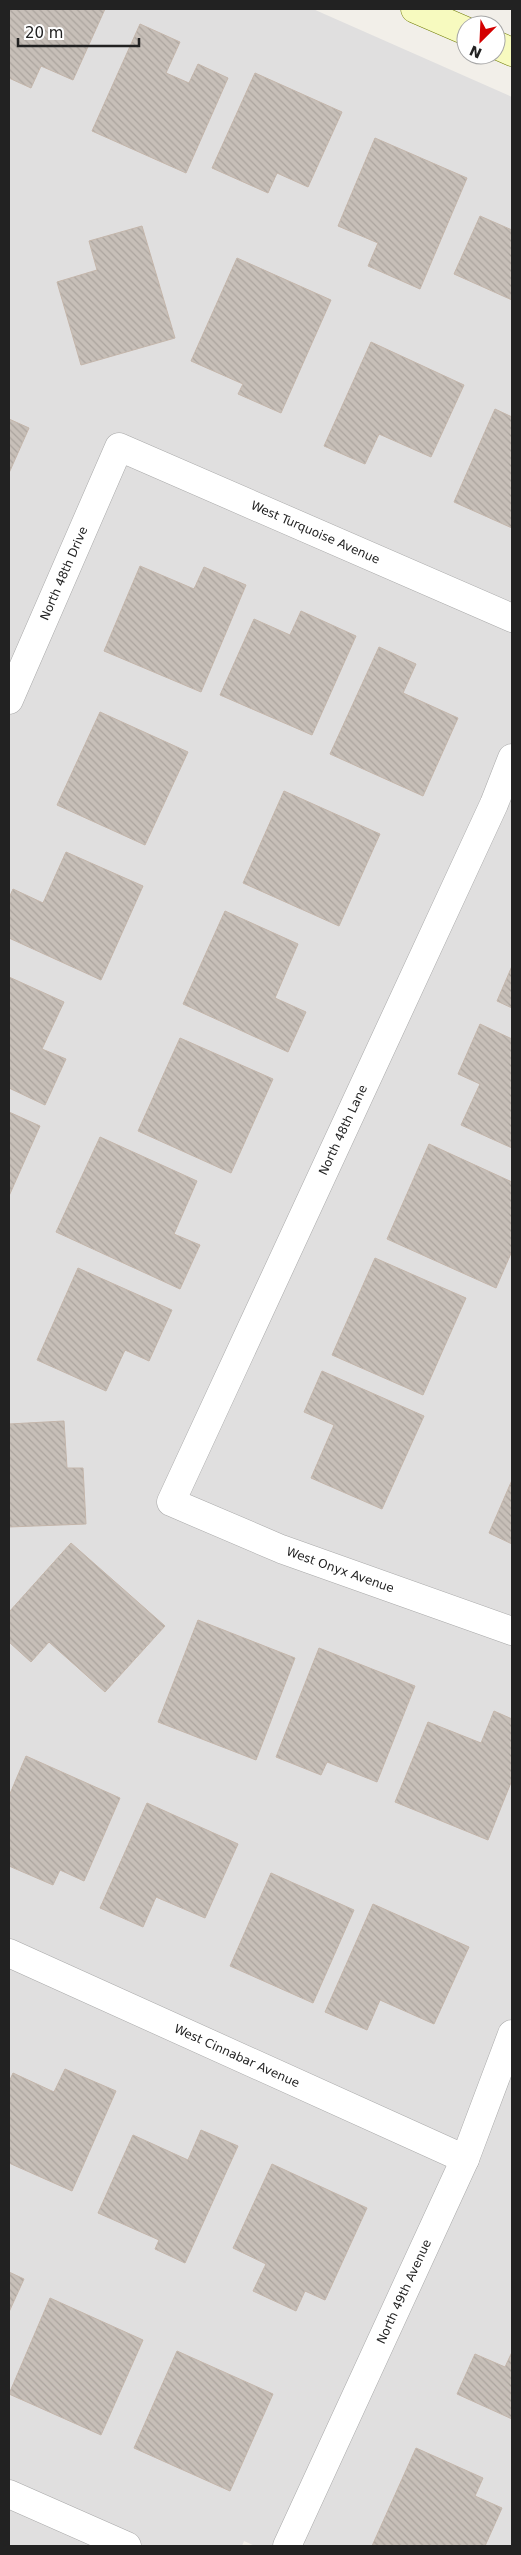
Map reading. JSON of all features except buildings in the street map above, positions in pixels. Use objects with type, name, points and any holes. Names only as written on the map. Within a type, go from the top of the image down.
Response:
[{"type":"street","points":[[415,9],[456,27]]},
{"type":"street","name":"West Turquoise Avenue","points":[[119,447],[512,618]]},
{"type":"street","name":"North 48th Drive","points":[[9,700],[119,447]]},
{"type":"street","name":"North 48th Lane","points":[[171,1502],[490,813],[512,758]]},
{"type":"street","name":"West Onyx Avenue","points":[[171,1502],[281,1549],[512,1631]]},
{"type":"street","name":"West Cinnabar Avenue","points":[[9,1953],[465,2159]]},
{"type":"street","name":"North 49th Avenue","points":[[287,2546],[465,2159],[512,2034]]},
{"type":"street","points":[[9,2494],[127,2546]]},
{"type":"shaded area","points":[[9,9],[313,9],[512,97],[512,2546],[255,2546],[244,2541],[242,2546],[9,2546]]}]
